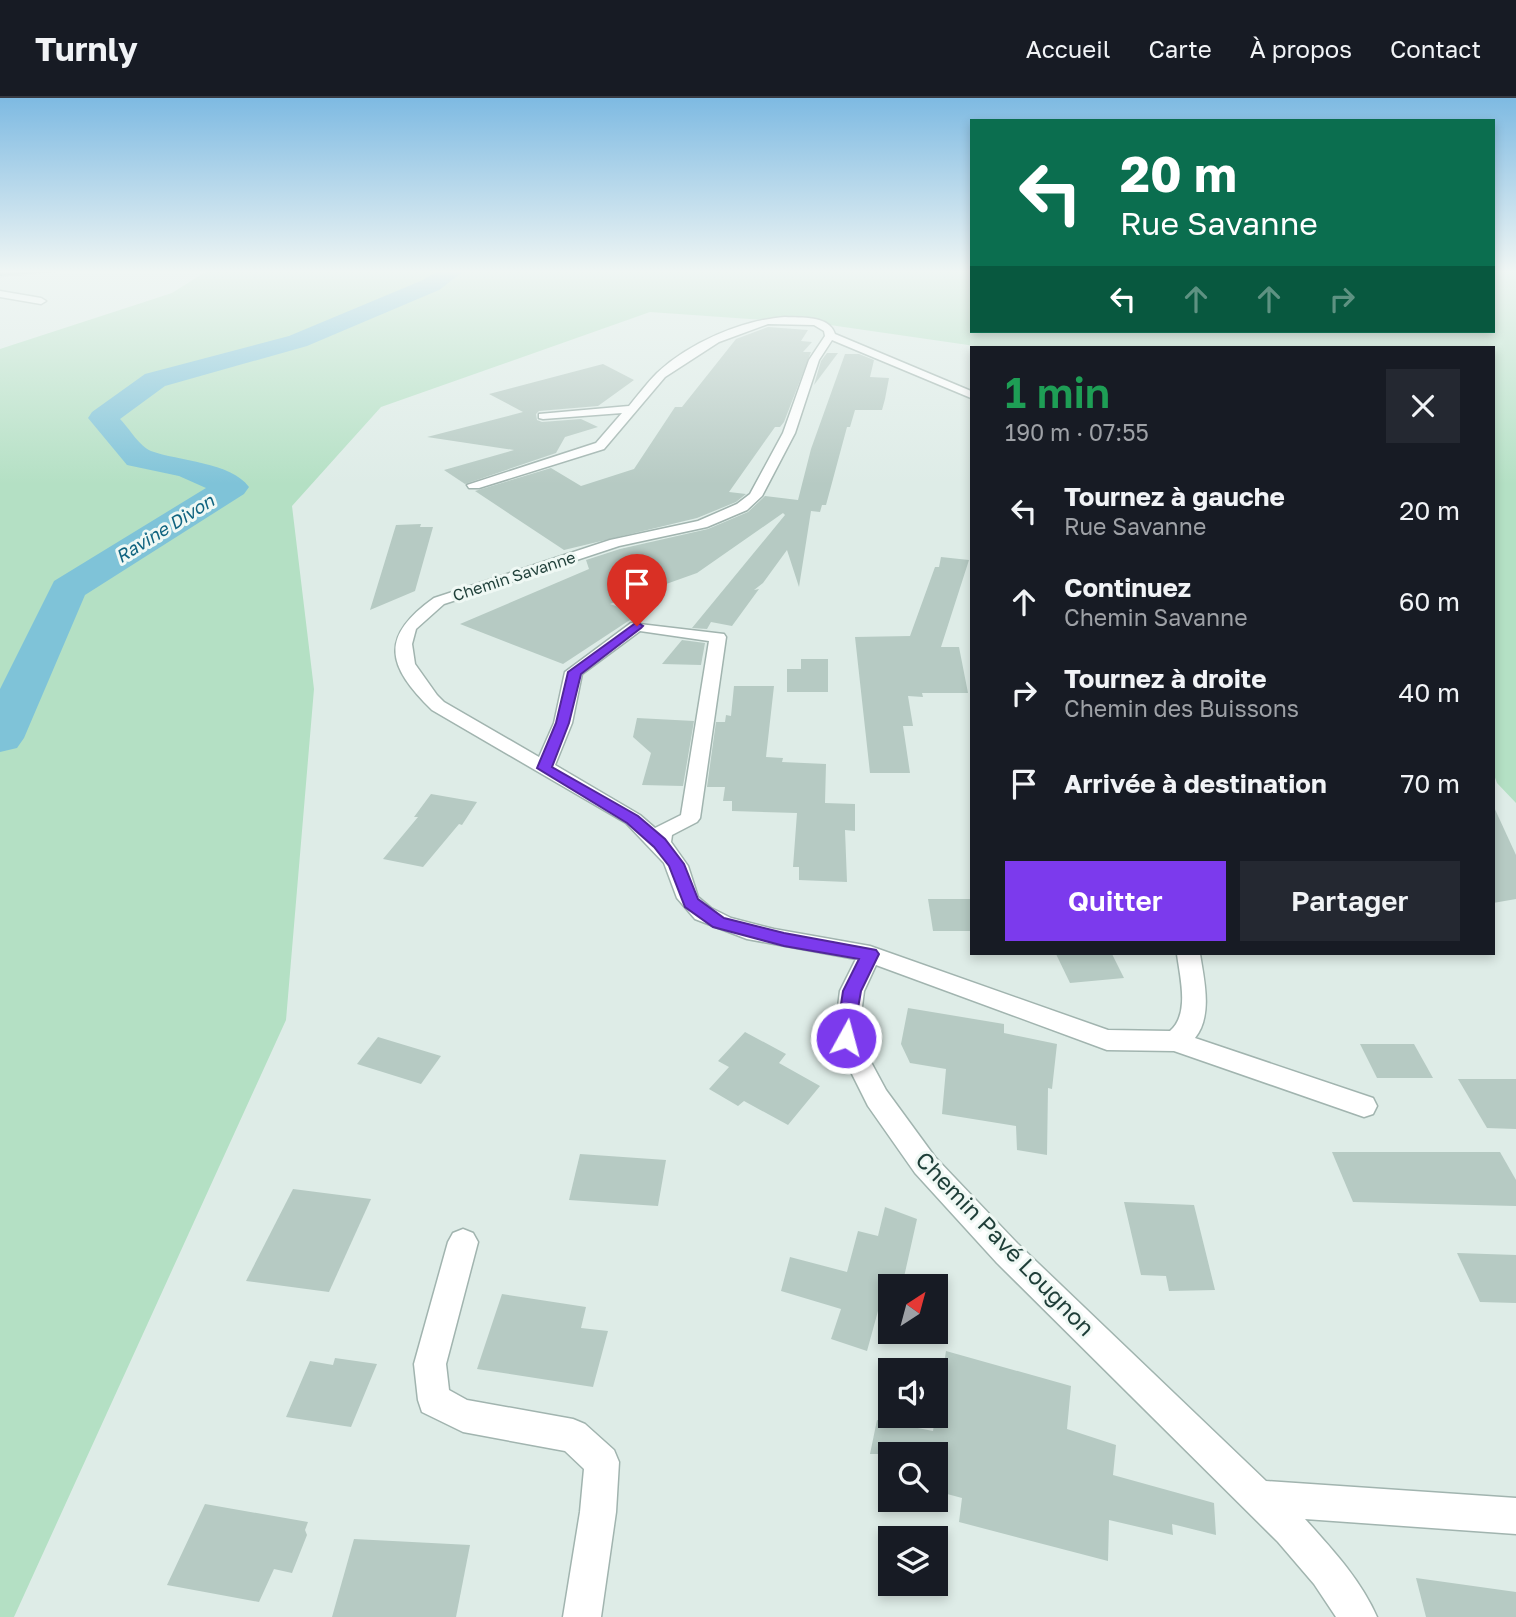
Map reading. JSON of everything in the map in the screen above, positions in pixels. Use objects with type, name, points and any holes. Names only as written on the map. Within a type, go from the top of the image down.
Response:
[{"type":"street","points":[[474,485],[600,446],[661,375],[712,342]]},
{"type":"street","name":"Chemin Savanne","points":[[826,342],[814,359],[789,433],[755,496],[742,507],[702,524],[615,543],[462,591],[439,601],[424,612],[406,631],[405,649],[407,667],[417,687],[438,706],[632,819],[660,843],[676,864],[691,903],[719,923],[784,939],[870,954]]},
{"type":"street","points":[[844,342],[970,395]]},
{"type":"street","points":[[543,416],[630,409]]},
{"type":"street","points":[[544,768],[563,723],[575,672],[637,626],[718,637],[690,818],[663,831],[660,843]]},
{"type":"street","points":[[870,954],[1107,1040],[1175,1041],[1364,1106]]},
{"type":"street","name":"Chemin Pavé Lougnon","points":[[870,954],[852,991],[846,1038],[877,1098],[925,1165],[1007,1252],[1292,1529],[1327,1572],[1358,1617]]},
{"type":"street","points":[[1175,1041],[1189,1029],[1194,1006],[1189,955]]},
{"type":"street","points":[[463,1242],[430,1364],[434,1400],[463,1416],[573,1436],[602,1462],[598,1511],[582,1617]]},
{"type":"street","points":[[1260,1499],[1516,1516]]},
{"type":"green space","points":[[22,342],[565,342],[381,407],[292,506],[314,689],[286,1020],[14,1617],[0,1617],[0,349]]},
{"type":"green space","points":[[947,342],[1516,342],[1516,803],[1495,778],[1495,346],[975,346]]},
{"type":"building","points":[[734,342],[812,342],[803,352],[811,352],[784,422],[780,427],[775,427],[729,492],[746,494],[736,502],[697,518],[564,550],[475,491],[551,468],[581,486],[634,469],[675,407],[682,407]]},
{"type":"building","points":[[827,353],[838,353],[814,385],[821,361]]},
{"type":"building","points":[[845,354],[859,354],[874,360],[870,377],[889,378],[885,399],[882,410],[855,410],[850,427],[847,427],[826,505],[822,505],[820,512],[811,511],[799,587],[787,550],[763,583],[754,590],[759,589],[732,626],[711,622],[707,629],[692,628],[785,515],[783,513],[697,573],[610,604],[639,614],[563,664],[460,624],[589,569],[586,560],[620,549],[708,529],[748,512],[765,496],[798,500],[811,449]]},
{"type":"building","points":[[603,364],[634,380],[598,406],[539,411],[536,414],[537,420],[542,422],[581,419],[598,427],[565,437],[556,453],[465,484],[444,470],[514,450],[427,437],[523,412],[489,394]]},
{"type":"building","points":[[421,524],[420,527],[433,527],[415,591],[370,610],[396,525]]},
{"type":"building","points":[[941,557],[969,560],[941,647],[959,647],[968,693],[922,693],[923,697],[908,696],[913,726],[903,726],[910,773],[870,773],[855,637],[910,636]]},
{"type":"building","points":[[682,640],[705,643],[701,665],[662,664]]},
{"type":"building","points":[[801,659],[828,659],[828,692],[787,692],[787,669],[801,669]]},
{"type":"building","points":[[734,686],[774,686],[766,757],[783,758],[782,762],[826,764],[825,803],[855,804],[855,831],[845,830],[847,882],[799,880],[799,867],[793,867],[797,813],[732,811],[732,801],[723,801],[725,787],[707,787],[716,722],[725,722],[726,715],[731,716]]},
{"type":"building","points":[[637,718],[694,721],[683,786],[642,785],[651,753],[633,737]]},
{"type":"building","points":[[431,794],[477,802],[462,825],[459,824],[423,867],[383,859],[418,817],[414,817]]},
{"type":"building","points":[[1495,809],[1516,855],[1516,899],[1495,903]]},
{"type":"building","points":[[928,899],[970,899],[970,931],[933,931]]},
{"type":"building","points":[[1056,955],[1112,955],[1124,978],[1070,983]]},
{"type":"building","points":[[908,1008],[1004,1024],[1004,1033],[1057,1044],[1052,1089],[1048,1088],[1047,1155],[1017,1150],[1016,1126],[942,1114],[946,1069],[910,1063],[901,1044]]},
{"type":"building","points":[[745,1032],[786,1054],[779,1063],[820,1086],[788,1125],[744,1101],[738,1106],[709,1089],[729,1067],[718,1061]]},
{"type":"building","points":[[378,1037],[441,1056],[421,1084],[357,1064]]},
{"type":"building","points":[[1360,1044],[1414,1044],[1433,1078],[1377,1078]]},
{"type":"building","points":[[1458,1079],[1516,1079],[1516,1129],[1487,1128]]},
{"type":"building","points":[[1332,1152],[1500,1152],[1516,1180],[1516,1206],[1353,1202]]},
{"type":"building","points":[[580,1154],[666,1160],[658,1206],[569,1200]]},
{"type":"building","points":[[293,1189],[371,1199],[329,1292],[246,1281]]},
{"type":"building","points":[[1124,1202],[1194,1205],[1215,1290],[1169,1291],[1166,1276],[1141,1275]]},
{"type":"building","points":[[885,1207],[917,1219],[905,1274],[878,1274],[878,1311],[867,1351],[831,1339],[841,1309],[781,1291],[790,1257],[847,1272],[858,1231],[878,1236]]},
{"type":"building","points":[[1457,1253],[1516,1255],[1516,1303],[1480,1302]]},
{"type":"building","points":[[502,1294],[586,1307],[581,1328],[608,1331],[593,1387],[477,1369]]},
{"type":"building","points":[[946,1351],[1071,1386],[1067,1429],[1116,1445],[1113,1475],[1214,1503],[1216,1535],[1172,1524],[1173,1535],[1109,1520],[1108,1561],[959,1522],[962,1498],[948,1494],[948,1442],[878,1442],[878,1454],[870,1454],[877,1420],[878,1428],[918,1428],[933,1431],[933,1428],[948,1428],[948,1358],[945,1358]]},
{"type":"building","points":[[335,1358],[377,1364],[351,1427],[286,1417],[310,1361],[333,1365]]},
{"type":"building","points":[[205,1504],[308,1522],[305,1530],[307,1535],[292,1573],[274,1569],[259,1602],[167,1585]]},
{"type":"building","points":[[354,1539],[470,1545],[456,1617],[332,1617]]},
{"type":"building","points":[[1416,1578],[1516,1592],[1516,1617],[1426,1617]]},
{"type":"waterway","name":"Ravine Divon","points":[[0,738],[68,589],[232,487],[188,468],[138,458],[103,418],[155,380],[295,342]]},
{"type":"route","points":[[637,626],[575,672],[563,723],[544,768],[632,819],[660,843],[676,864],[691,903],[719,923],[784,939],[870,954],[852,991],[846,1038]]}]
